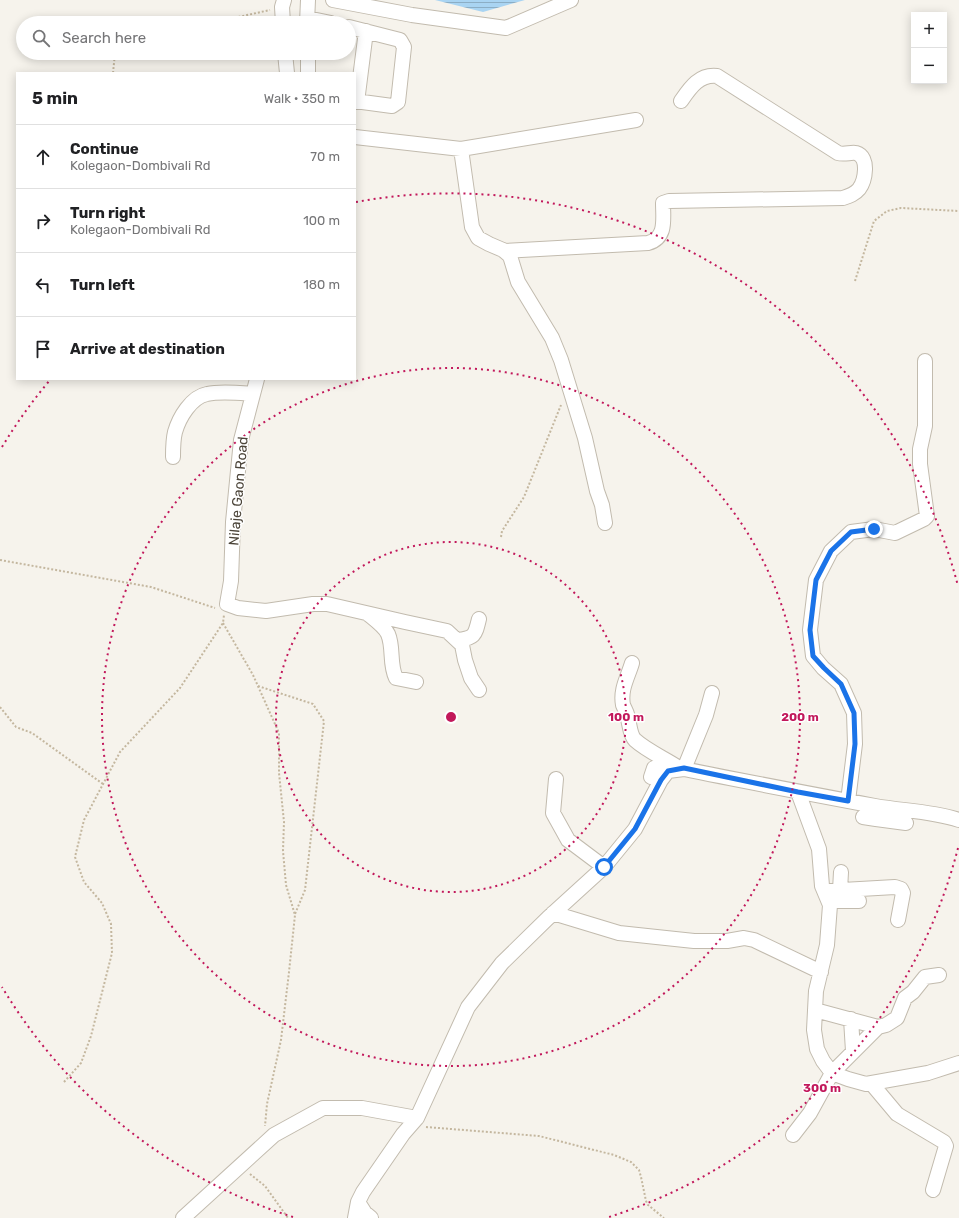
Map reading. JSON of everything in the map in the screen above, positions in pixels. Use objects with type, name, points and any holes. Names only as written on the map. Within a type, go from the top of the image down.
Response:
[{"type":"street","points":[[307,16],[308,0]]},
{"type":"street","points":[[333,0],[412,15],[506,28],[571,0]]},
{"type":"street","points":[[283,4],[283,16]]},
{"type":"street","points":[[356,29],[366,31],[400,40],[404,47],[398,102],[392,106],[356,101],[366,31]]},
{"type":"street","points":[[286,60],[287,72]]},
{"type":"street","points":[[308,60],[308,72]]},
{"type":"street","points":[[504,251],[648,243],[655,241],[661,234],[663,224],[663,203],[669,201],[843,198],[852,195],[864,180],[865,162],[861,156],[856,153],[838,153],[717,76],[709,75],[701,78],[681,101]]},
{"type":"street","points":[[356,137],[462,149],[636,120]]},
{"type":"street","points":[[462,149],[472,227],[478,238],[504,251],[510,256],[518,282],[552,338],[561,360],[568,387],[585,438],[606,523]]},
{"type":"street","points":[[848,801],[855,744],[854,713],[841,684],[813,656],[810,630],[816,580],[831,551],[851,532],[874,529],[895,533],[924,519],[927,516],[920,456],[925,418],[925,362]]},
{"type":"street","name":"Nilaje Gaon Road","points":[[222,606],[231,581],[233,522],[240,440],[257,380]]},
{"type":"street","points":[[173,457],[174,433],[181,417],[198,397],[207,394],[235,392],[253,394]]},
{"type":"street","points":[[222,606],[266,611],[313,604],[327,604],[447,631],[462,645],[464,660],[471,678],[479,690]]},
{"type":"street","points":[[368,614],[387,633],[392,649],[392,670],[396,678],[416,682]]},
{"type":"street","points":[[458,640],[470,638],[475,634],[479,619]]},
{"type":"street","points":[[632,663],[622,694],[623,705],[628,716],[632,735],[634,739],[677,769]]},
{"type":"street","points":[[355,1218],[358,1202],[373,1177],[414,1122],[468,1007],[502,963],[553,913],[604,867],[635,829],[661,780],[677,769],[706,715],[712,693]]},
{"type":"street","points":[[652,777],[654,768],[657,767],[677,769],[848,801],[872,814],[906,823]]},
{"type":"street","points":[[556,779],[554,813],[568,840],[604,867]]},
{"type":"street","points":[[798,792],[819,849],[822,886],[830,905],[827,945],[816,991],[814,1030],[817,1049],[823,1061],[832,1073],[866,1084],[928,1073],[959,1063]]},
{"type":"street","points":[[872,814],[947,816],[959,820]]},
{"type":"street","points":[[840,890],[841,872]]},
{"type":"street","points":[[827,896],[840,890],[895,887],[901,889],[903,893],[898,920]]},
{"type":"street","points":[[827,896],[859,901]]},
{"type":"street","points":[[553,913],[619,933],[694,941],[727,941],[744,938],[754,940],[821,972]]},
{"type":"street","points":[[793,1135],[810,1113],[832,1073],[878,1027],[886,1025],[897,1018],[905,998],[913,992],[925,977],[939,975]]},
{"type":"street","points":[[815,1010],[878,1027]]},
{"type":"street","points":[[851,1019],[853,1051]]},
{"type":"street","points":[[871,1083],[897,1114],[944,1142],[946,1146],[933,1190]]},
{"type":"street","points":[[183,1218],[274,1135],[323,1108],[362,1108],[414,1122]]},
{"type":"street","points":[[358,1202],[365,1213],[371,1218]]},
{"type":"path","points":[[238,16],[283,4]]},
{"type":"path","points":[[113,72],[114,60]]},
{"type":"path","points":[[855,281],[874,221],[887,211],[901,208],[959,211]]},
{"type":"path","points":[[501,537],[502,531],[524,497],[568,387]]},
{"type":"path","points":[[0,560],[151,587],[222,606]]},
{"type":"path","points":[[64,1082],[81,1063],[91,1036],[112,953],[111,924],[102,903],[84,882],[75,857],[84,820],[120,752],[180,688],[223,623],[244,656],[279,733],[279,773],[284,822],[283,851],[286,885],[295,915]]},
{"type":"path","points":[[258,686],[313,704],[324,721],[305,890],[295,915],[281,1040],[267,1104],[264,1144]]},
{"type":"path","points":[[0,707],[16,727],[32,733],[103,784]]},
{"type":"path","points":[[414,1122],[539,1136],[614,1155],[631,1162],[639,1170],[648,1205],[664,1218]]},
{"type":"path","points":[[232,1172],[251,1174],[266,1186],[288,1218]]},
{"type":"water","points":[[435,0],[525,0],[483,12]]},
{"type":"route","points":[[604,867],[635,829],[661,780],[668,771],[679,768],[848,801],[855,744],[854,713],[841,684],[813,656],[810,630],[816,580],[831,551],[851,532],[874,529]]}]
